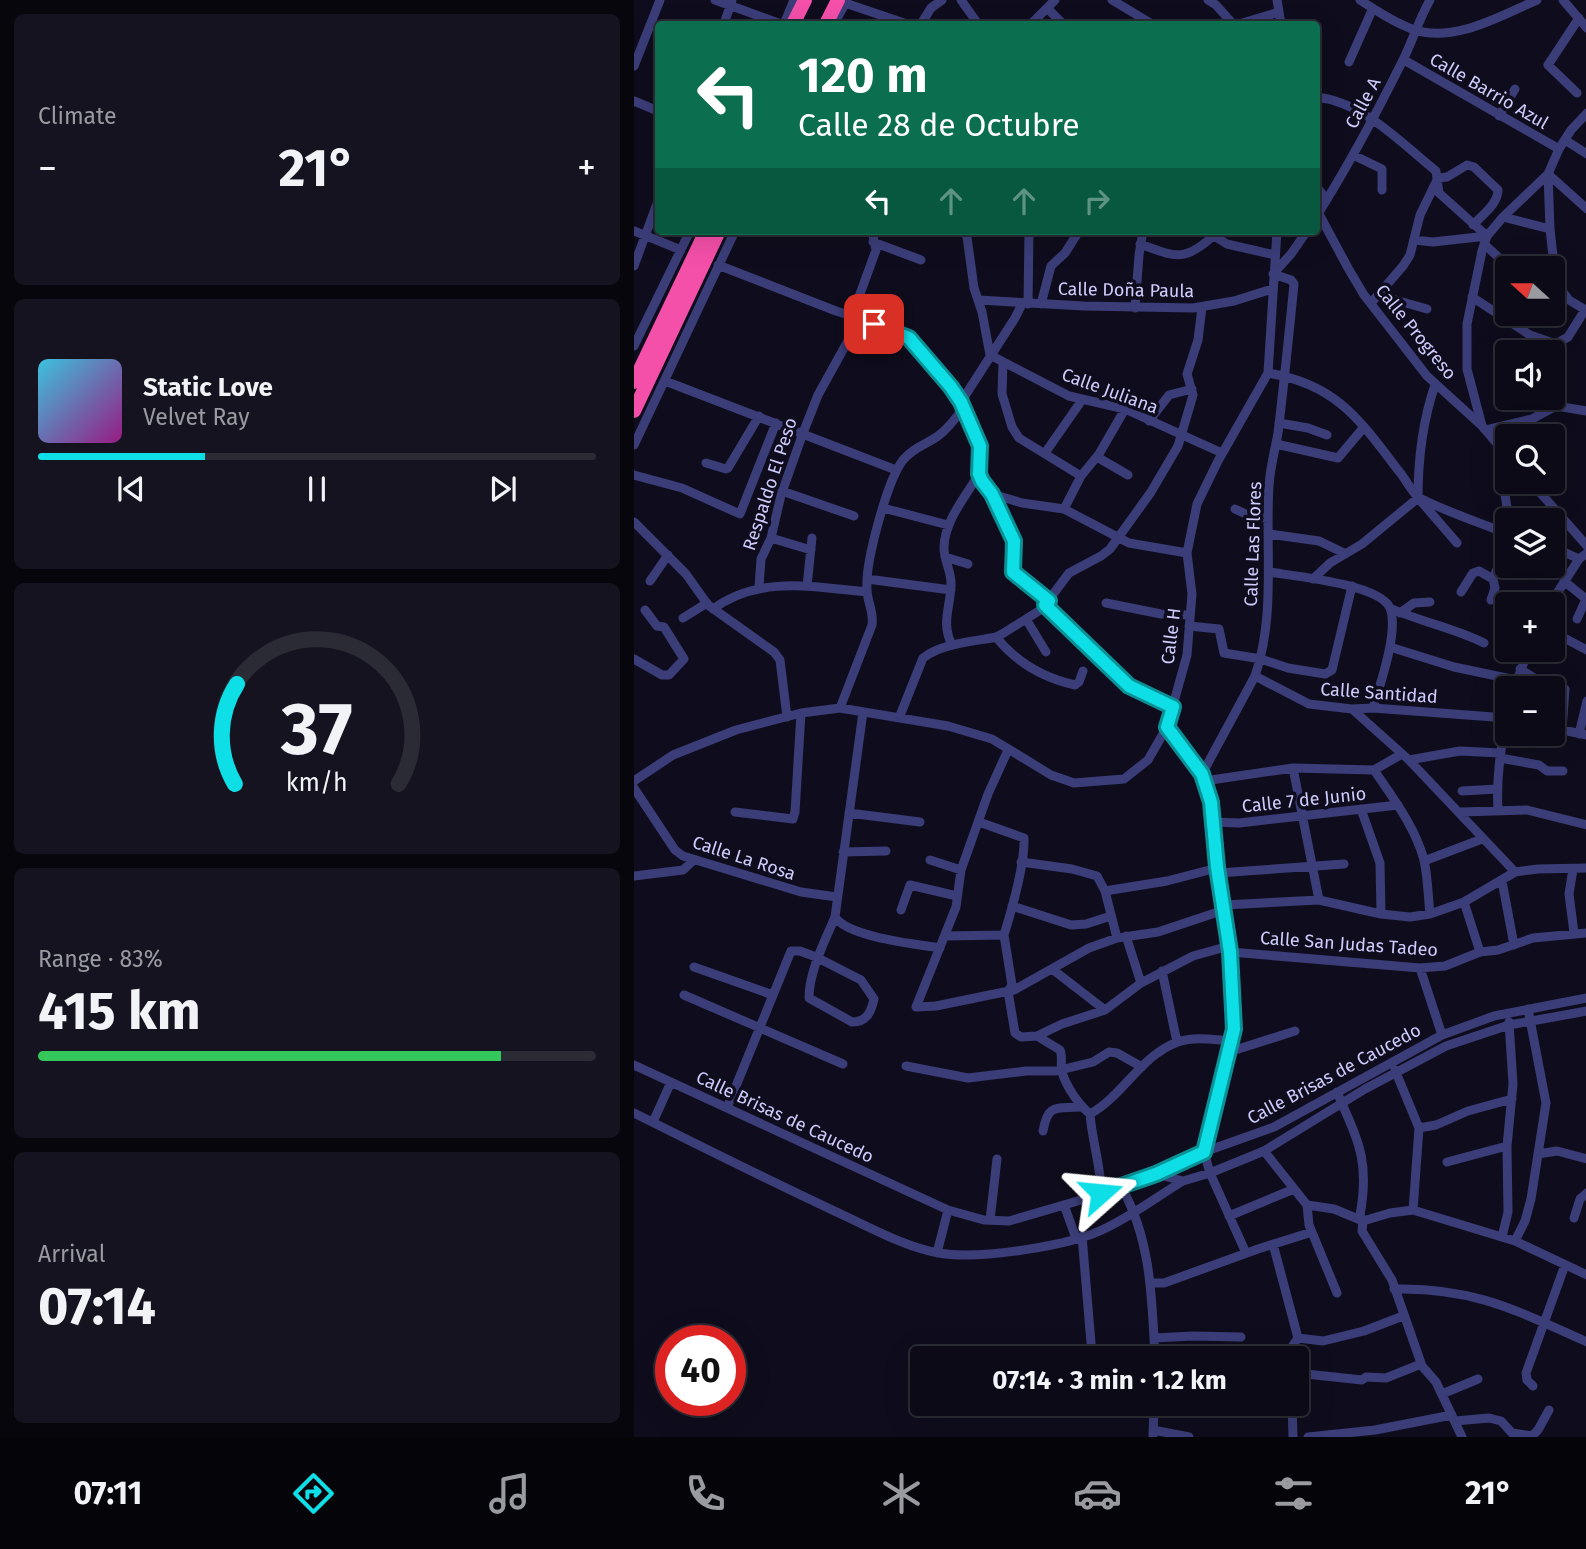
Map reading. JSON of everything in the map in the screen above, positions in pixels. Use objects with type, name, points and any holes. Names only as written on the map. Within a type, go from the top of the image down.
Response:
[{"type":"highway","points":[[794,21],[804,0]]},
{"type":"highway","points":[[805,21],[815,0]]},
{"type":"highway","points":[[817,21],[827,0]]},
{"type":"highway","points":[[828,21],[843,1]]},
{"type":"highway","points":[[634,382],[704,235]]},
{"type":"highway","points":[[634,411],[717,235]]},
{"type":"street","points":[[634,66],[660,0]]},
{"type":"street","points":[[715,0],[731,3],[776,21]]},
{"type":"street","points":[[784,21],[794,0]]},
{"type":"street","points":[[923,21],[930,8],[942,0]]},
{"type":"street","points":[[961,0],[975,21]]},
{"type":"street","points":[[1034,21],[1055,0]]},
{"type":"street","points":[[1112,0],[1147,21]]},
{"type":"street","points":[[1208,0],[1230,21]]},
{"type":"street","points":[[1278,0],[1280,21]]},
{"type":"street","points":[[1360,0],[1393,21],[1414,30],[1444,34],[1483,23],[1537,0]]},
{"type":"street","points":[[1563,0],[1587,28]]},
{"type":"street","points":[[835,21],[843,1],[899,21]]},
{"type":"street","points":[[725,21],[731,3]]},
{"type":"street","name":"Calle A","points":[[1320,211],[1404,60],[1425,3]]},
{"type":"street","points":[[1047,8],[1060,21]]},
{"type":"street","points":[[1349,62],[1373,8]]},
{"type":"street","points":[[1250,21],[1279,12]]},
{"type":"street","points":[[1577,93],[1548,65],[1579,18]]},
{"type":"street","name":"Calle Barrio Azul","points":[[1404,60],[1499,116],[1587,154]]},
{"type":"street","points":[[1499,116],[1515,89]]},
{"type":"street","points":[[1320,98],[1341,103],[1373,120],[1436,171],[1439,193],[1473,225],[1499,256]]},
{"type":"street","points":[[634,101],[655,110]]},
{"type":"street","points":[[1587,113],[1562,144],[1548,174],[1503,218],[1485,240],[1467,324],[1468,369],[1484,428],[1532,419],[1556,406],[1587,411]]},
{"type":"street","points":[[1353,155],[1382,169],[1382,190]]},
{"type":"street","points":[[1438,178],[1447,177],[1467,165],[1474,167],[1498,190],[1495,202],[1473,225]]},
{"type":"street","points":[[1548,174],[1587,209]]},
{"type":"street","points":[[1472,297],[1530,335],[1556,344],[1568,337],[1586,310],[1569,300],[1556,283],[1548,174]]},
{"type":"street","points":[[1374,299],[1410,255],[1420,215],[1438,178]]},
{"type":"street","points":[[1320,192],[1326,200]]},
{"type":"street","points":[[634,266],[655,210]]},
{"type":"street","points":[[1503,218],[1550,229]]},
{"type":"street","name":"Calle Progreso","points":[[1320,219],[1348,268],[1374,299],[1435,384],[1495,441]]},
{"type":"street","points":[[634,232],[681,250]]},
{"type":"street","points":[[634,346],[688,235]]},
{"type":"street","points":[[634,445],[733,235]]},
{"type":"street","name":"Respaldo El Peso","points":[[759,587],[761,559],[772,538],[782,491],[818,395],[856,318],[876,250],[872,235]]},
{"type":"street","points":[[966,235],[974,288],[990,355]]},
{"type":"street","points":[[840,708],[872,625],[873,611],[867,592],[867,579],[883,508],[896,470],[905,457],[920,444],[938,437],[952,423],[990,355],[1025,304],[1029,235]]},
{"type":"street","points":[[1041,304],[1051,266],[1065,253],[1076,235]]},
{"type":"street","points":[[1135,308],[1142,235]]},
{"type":"street","points":[[1140,244],[1168,254],[1180,255],[1191,253],[1208,235]]},
{"type":"street","points":[[1211,235],[1238,247],[1274,255]]},
{"type":"street","name":"Calle H","points":[[634,780],[673,755],[737,730],[801,713],[840,708],[948,726],[992,739],[1051,775],[1074,783],[1124,779],[1148,760],[1167,727],[1187,655],[1192,594],[1187,553],[1197,504],[1222,453],[1268,373],[1276,235]]},
{"type":"street","points":[[1273,274],[1304,235]]},
{"type":"street","points":[[1414,240],[1485,240]]},
{"type":"street","points":[[873,242],[921,260]]},
{"type":"street","points":[[719,265],[889,328],[909,338],[951,387],[980,446],[979,474],[948,525],[943,551],[951,577],[946,628],[952,645]]},
{"type":"street","name":"Calle Las Flores","points":[[1203,778],[1233,712],[1255,676],[1261,659],[1266,623],[1269,483],[1279,423],[1294,284],[1273,274]]},
{"type":"street","name":"Calle Doña Paula","points":[[978,300],[1135,308],[1202,307],[1234,301],[1272,289]]},
{"type":"street","points":[[1374,299],[1427,309]]},
{"type":"street","points":[[899,718],[923,658],[931,652],[952,645],[996,637],[1026,619],[1047,603],[1069,573],[1101,556],[1119,538],[1151,492],[1182,436],[1193,395],[1187,374],[1198,340],[1202,307]]},
{"type":"street","name":"Calle Juliana","points":[[990,355],[1040,382],[1082,400],[1108,403],[1125,409],[1222,453]]},
{"type":"street","points":[[1003,362],[1002,394],[1018,438],[1081,476]]},
{"type":"street","points":[[1268,373],[1322,389],[1346,406],[1457,543]]},
{"type":"street","points":[[665,381],[896,470]]},
{"type":"street","points":[[1313,579],[1344,553],[1362,544],[1418,498],[1422,440],[1428,404],[1435,384]]},
{"type":"street","points":[[1149,421],[1169,395],[1192,389]]},
{"type":"street","points":[[1045,453],[1082,400]]},
{"type":"street","points":[[1064,509],[1081,476],[1097,457],[1125,409]]},
{"type":"street","points":[[706,463],[726,470],[759,416]]},
{"type":"street","points":[[634,475],[682,488],[740,514],[776,423]]},
{"type":"street","points":[[1279,423],[1328,435]]},
{"type":"street","points":[[1276,444],[1338,457],[1364,427]]},
{"type":"street","points":[[1097,457],[1128,475]]},
{"type":"street","points":[[979,474],[992,494],[1014,541],[1013,572],[1129,686],[1173,707]]},
{"type":"street","points":[[782,491],[854,516]]},
{"type":"street","points":[[992,494],[1022,503],[1064,509],[1129,543],[1187,553]]},
{"type":"street","points":[[1541,494],[1587,546]]},
{"type":"street","points":[[1418,498],[1495,529]]},
{"type":"street","points":[[883,508],[948,525]]},
{"type":"street","points":[[1235,509],[1252,517],[1268,518]]},
{"type":"street","points":[[634,522],[686,574],[710,606],[774,652],[780,660],[787,717]]},
{"type":"street","points":[[1269,534],[1319,541],[1344,553]]},
{"type":"street","points":[[772,538],[811,550]]},
{"type":"street","points":[[807,586],[812,538]]},
{"type":"street","points":[[1557,592],[1583,556],[1565,551]]},
{"type":"street","points":[[650,581],[668,555]]},
{"type":"street","points":[[945,557],[968,564]]},
{"type":"street","points":[[1461,592],[1475,571],[1493,579]]},
{"type":"street","points":[[1269,572],[1352,586],[1384,600],[1390,608],[1400,613],[1466,634],[1484,643]]},
{"type":"street","points":[[1491,600],[1495,588],[1495,574]]},
{"type":"street","points":[[867,579],[951,590]]},
{"type":"street","points":[[1564,581],[1586,599],[1577,619]]},
{"type":"street","points":[[683,618],[738,593],[759,587],[807,586],[867,592]]},
{"type":"street","points":[[1189,626],[1219,629],[1224,653],[1261,659],[1288,668],[1329,673],[1352,586]]},
{"type":"street","points":[[1400,613],[1413,603],[1430,602]]},
{"type":"street","points":[[1105,603],[1161,614],[1190,615]]},
{"type":"street","points":[[1373,708],[1390,648],[1390,608]]},
{"type":"street","points":[[634,659],[662,675],[669,675],[684,659],[664,627],[657,626],[645,610]]},
{"type":"street","points":[[1026,619],[1046,647]]},
{"type":"street","points":[[996,637],[1014,656],[1039,673],[1075,685],[1083,671]]},
{"type":"street","points":[[1565,638],[1587,650]]},
{"type":"street","points":[[1390,648],[1495,678]]},
{"type":"street","points":[[1518,676],[1523,662]]},
{"type":"street","points":[[1520,669],[1528,676]]},
{"type":"street","name":"Calle Santidad","points":[[1255,676],[1309,704],[1352,709],[1495,716]]},
{"type":"street","points":[[1565,731],[1583,734],[1587,701]]},
{"type":"street","points":[[1352,709],[1406,757],[1515,872]]},
{"type":"street","points":[[727,1108],[791,951],[800,951],[818,958],[861,979],[874,999],[871,1013],[860,1022],[852,1022],[809,998],[818,958],[835,917],[863,712]]},
{"type":"street","points":[[735,812],[793,819],[796,812],[801,713]]},
{"type":"street","points":[[1167,727],[1203,778],[1211,802],[1217,870],[1229,949],[1234,1029],[1204,1152],[1210,1173],[1246,1253]]},
{"type":"street","points":[[1498,810],[1497,789],[1502,746]]},
{"type":"street","points":[[1008,750],[961,870],[956,907],[916,1007],[936,1006],[1008,991],[1089,948],[1121,937],[1158,932],[1224,908],[1319,900],[1381,914],[1410,917],[1430,914],[1464,902],[1515,872],[1587,868]]},
{"type":"street","points":[[1203,778],[1293,768],[1374,770],[1406,757],[1460,751],[1500,756],[1539,765],[1547,771],[1563,771]]},
{"type":"street","points":[[1293,768],[1319,900]]},
{"type":"street","points":[[1374,770],[1398,805],[1424,860],[1430,914]]},
{"type":"street","name":"Calle La Rosa","points":[[634,788],[675,850],[694,860],[801,892],[837,897]]},
{"type":"street","points":[[1462,790],[1497,789]]},
{"type":"street","name":"Calle 7 de Junio","points":[[1214,822],[1239,823],[1398,805]]},
{"type":"street","points":[[1361,809],[1380,863],[1381,914]]},
{"type":"street","points":[[1461,812],[1527,810],[1587,825]]},
{"type":"street","points":[[849,813],[920,822]]},
{"type":"street","points":[[979,822],[1024,838],[1025,850],[1004,935],[1011,985],[1008,991],[1015,1033],[1021,1037],[1037,1035],[1060,1050],[1061,1070],[1080,1107],[1090,1114]]},
{"type":"street","points":[[1424,860],[1482,839]]},
{"type":"street","points":[[843,852],[886,851]]},
{"type":"street","points":[[634,876],[683,870],[694,860]]},
{"type":"street","points":[[930,860],[961,870]]},
{"type":"street","points":[[1021,862],[1097,876],[1105,891],[1111,916],[1141,983]]},
{"type":"street","points":[[1105,891],[1217,870],[1343,864]]},
{"type":"street","points":[[1573,869],[1569,894],[1574,933]]},
{"type":"street","points":[[1502,881],[1514,944]]},
{"type":"street","points":[[901,910],[910,884],[957,896]]},
{"type":"street","points":[[1464,902],[1480,952]]},
{"type":"street","points":[[1012,906],[1071,925],[1086,924],[1111,916]]},
{"type":"street","points":[[835,917],[840,924],[861,933],[940,948]]},
{"type":"street","name":"Calle San Judas Tadeo","points":[[1037,1035],[1105,1010],[1141,983],[1193,956],[1229,949],[1420,968],[1445,966],[1480,952],[1498,950],[1533,938],[1587,933]]},
{"type":"street","points":[[944,936],[1004,935]]},
{"type":"street","points":[[694,967],[773,995]]},
{"type":"street","points":[[1420,968],[1444,1048]]},
{"type":"street","points":[[1052,969],[1105,1010]]},
{"type":"street","points":[[1161,971],[1177,1042]]},
{"type":"street","points":[[684,995],[842,1064]]},
{"type":"street","name":"Calle Brisas de Caucedo","points":[[634,1065],[948,1210],[990,1220],[1009,1221],[1122,1188],[1204,1152],[1274,1127],[1440,1035],[1494,1016],[1587,998]]},
{"type":"street","points":[[1515,1241],[1525,1221],[1531,1199],[1546,1103],[1528,1009]]},
{"type":"street","points":[[634,1113],[889,1236],[937,1253],[995,1254],[1045,1246],[1105,1229],[1183,1181],[1264,1151],[1396,1072],[1475,1035],[1530,1020],[1587,1011]]},
{"type":"street","points":[[1502,1237],[1508,1212],[1507,1146],[1513,1084],[1508,1013]]},
{"type":"street","points":[[1229,1052],[1295,1031]]},
{"type":"street","points":[[1090,1114],[1113,1098],[1142,1067],[1177,1042],[1194,1039],[1232,1041]]},
{"type":"street","points":[[906,1066],[968,1078],[1016,1071],[1061,1070],[1093,1062],[1109,1052],[1117,1053],[1142,1067]]},
{"type":"street","points":[[1392,1062],[1419,1128],[1413,1210]]},
{"type":"street","points":[[653,1122],[671,1082]]},
{"type":"street","points":[[1337,1092],[1360,1147],[1365,1170],[1360,1215],[1363,1221],[1362,1231],[1392,1280],[1421,1364],[1436,1382],[1462,1437]]},
{"type":"street","points":[[1419,1128],[1436,1125],[1468,1111],[1512,1098]]},
{"type":"street","points":[[1043,1130],[1047,1114],[1052,1110],[1080,1107]]},
{"type":"street","points":[[1090,1114],[1092,1139],[1101,1175],[1101,1193]]},
{"type":"street","points":[[1274,1127],[1281,1139]]},
{"type":"street","points":[[1448,1162],[1507,1146]]},
{"type":"street","points":[[1264,1151],[1307,1205],[1312,1232],[1337,1293]]},
{"type":"street","points":[[1538,1154],[1557,1151],[1587,1159]]},
{"type":"street","points":[[990,1220],[997,1158]]},
{"type":"street","points":[[1156,1174],[1183,1181]]},
{"type":"street","points":[[1122,1188],[1134,1210],[1142,1234],[1150,1283],[1154,1346]]},
{"type":"street","points":[[1229,1216],[1294,1189]]},
{"type":"street","points":[[1574,1218],[1580,1199],[1587,1193]]},
{"type":"street","points":[[1064,1205],[1079,1237],[1091,1343]]},
{"type":"street","points":[[1307,1205],[1334,1209],[1363,1221],[1413,1210],[1515,1241],[1587,1275]]},
{"type":"street","points":[[937,1253],[948,1210]]},
{"type":"street","points":[[1150,1283],[1164,1283],[1312,1232]]},
{"type":"street","points":[[1273,1244],[1298,1338],[1292,1346]]},
{"type":"street","points":[[1533,1386],[1525,1377],[1565,1265]]},
{"type":"street","points":[[1394,1289],[1426,1288],[1462,1293],[1543,1321],[1587,1342]]},
{"type":"street","points":[[1298,1338],[1322,1341],[1364,1331],[1403,1316]]},
{"type":"street","points":[[1154,1338],[1241,1337]]},
{"type":"street","points":[[1309,1374],[1362,1380],[1366,1377],[1386,1378],[1421,1364]]},
{"type":"street","points":[[1442,1394],[1478,1379]]},
{"type":"street","points":[[1308,1437],[1365,1434],[1454,1418],[1489,1418],[1501,1421],[1512,1433],[1532,1436],[1549,1410]]},
{"type":"street","points":[[1154,1416],[1153,1434],[1189,1437]]},
{"type":"street","points":[[1292,1416],[1293,1437]]},
{"type":"route","points":[[874,324],[909,338],[961,402],[980,446],[979,474],[992,494],[1014,541],[1013,572],[1049,601],[1045,605],[1129,686],[1173,707],[1167,727],[1202,774],[1211,802],[1217,867],[1230,952],[1234,1029],[1204,1152],[1122,1188],[1101,1193]]}]
